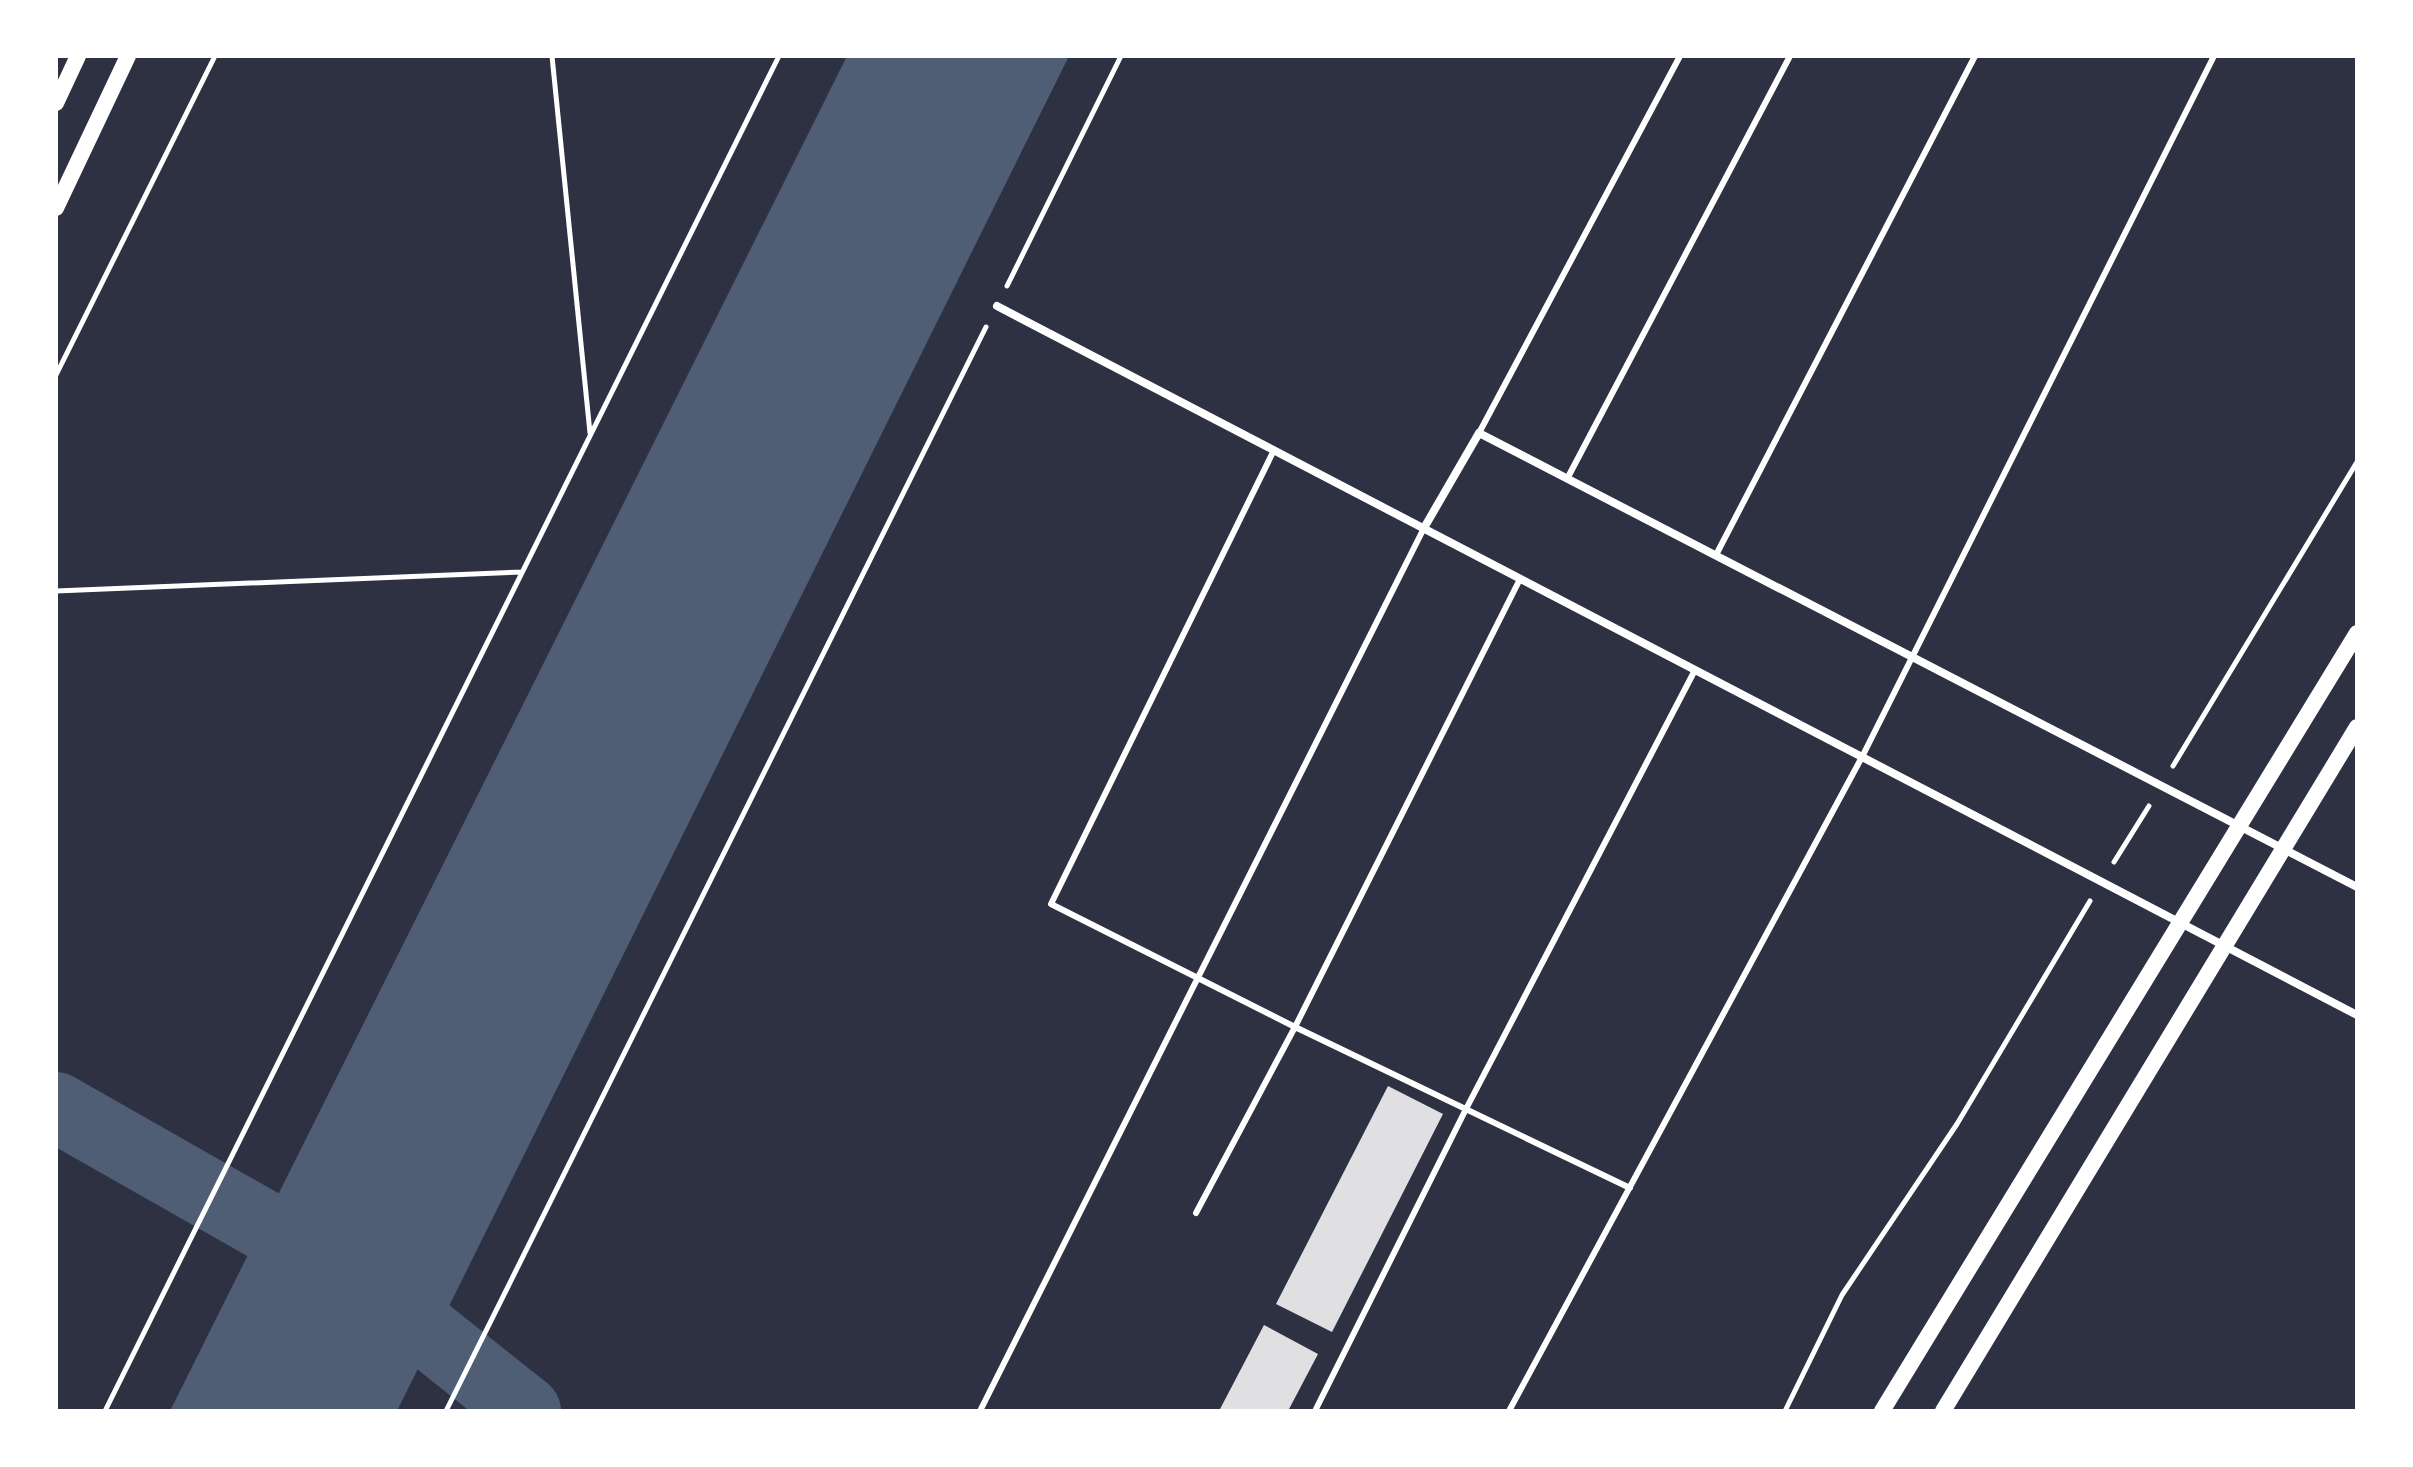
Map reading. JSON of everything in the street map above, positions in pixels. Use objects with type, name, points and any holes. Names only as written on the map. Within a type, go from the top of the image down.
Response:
[{"type":"main road","points":[[56,103],[78,56]]},
{"type":"main road","points":[[56,208],[128,56]]},
{"type":"main road","points":[[1882,1411],[2357,633]]},
{"type":"main road","points":[[1943,1411],[2357,727]]},
{"type":"street","points":[[997,306],[2357,1015]]},
{"type":"street","points":[[1424,528],[1479,433],[2357,887]]},
{"type":"lane","points":[[1479,433],[1680,56]]},
{"type":"lane","points":[[1567,479],[1790,56]]},
{"type":"lane","points":[[1716,555],[1975,56]]},
{"type":"lane","points":[[1509,1411],[1862,757],[1910,656],[2214,56]]},
{"type":"lane","points":[[1274,450],[1051,904],[1295,1027],[1630,1188]]},
{"type":"lane","points":[[980,1411],[1424,528]]},
{"type":"lane","points":[[1196,1213],[1295,1027],[1520,579]]},
{"type":"lane","points":[[1315,1411],[1466,1109],[1695,670]]},
{"type":"path","points":[[56,375],[215,56]]},
{"type":"path","points":[[552,56],[590,435]]},
{"type":"path","points":[[105,1411],[779,56]]},
{"type":"path","points":[[446,1411],[1121,56]]},
{"type":"path","points":[[1785,1411],[1842,1295],[1957,1124],[2357,462]]},
{"type":"path","points":[[56,591],[522,572]]},
{"type":"water","points":[[847,56],[1069,56],[397,1411],[170,1411]]},
{"type":"building","points":[[1388,1086],[1443,1114],[1332,1332],[1276,1304]]},
{"type":"building","points":[[1264,1325],[1318,1354],[1288,1411],[1219,1411]]},
{"type":"waterway","points":[[56,1107],[364,1282],[526,1411]]}]
